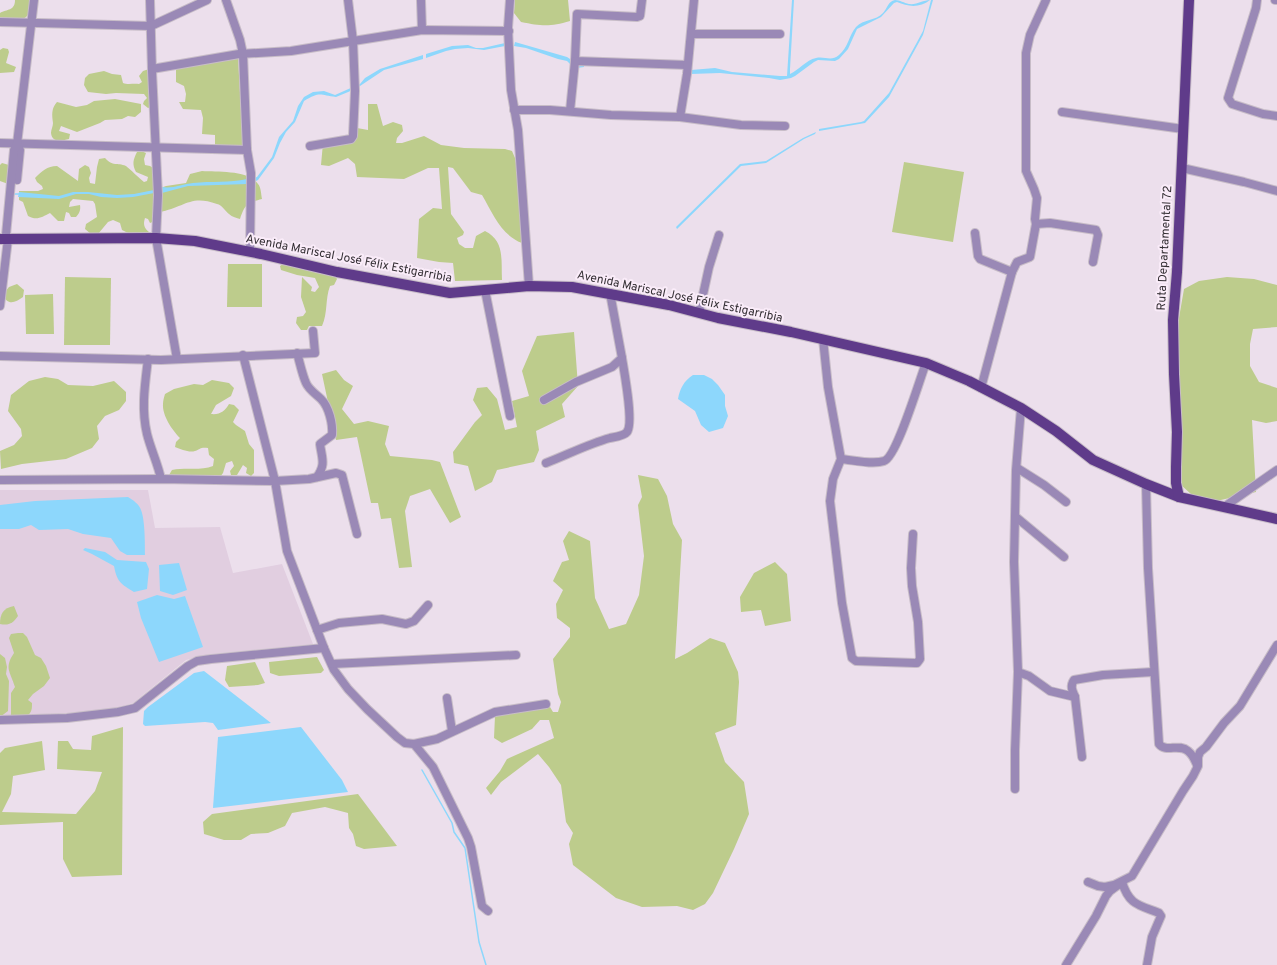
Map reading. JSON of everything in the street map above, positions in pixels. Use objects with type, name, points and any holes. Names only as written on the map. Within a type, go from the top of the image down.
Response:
[{"type":"main road","name":"Ruta Departamental 72","points":[[1180,497],[1176,483],[1177,432],[1173,320],[1177,272],[1189,0]]},
{"type":"main road","name":"Avenida Mariscal José Félix Estigarribia","points":[[4,239],[156,238],[195,241],[336,272],[450,293],[529,286],[572,287],[669,305],[926,363],[945,370],[1021,408],[1056,431],[1093,460],[1146,484],[1180,497],[1277,519]]},
{"type":"street","points":[[0,306],[4,239],[11,235],[14,150],[17,144],[34,0]]},
{"type":"street","points":[[150,0],[158,195],[156,238],[177,359]]},
{"type":"street","points":[[0,22],[151,26],[207,0]]},
{"type":"street","points":[[226,0],[240,40],[243,54],[247,150],[251,173],[250,252]]},
{"type":"street","points":[[310,146],[352,138],[355,87],[353,41],[348,0]]},
{"type":"street","points":[[421,0],[422,30]]},
{"type":"street","points":[[510,0],[509,51],[511,90],[518,130],[529,286]]},
{"type":"street","points":[[570,111],[575,65],[577,14],[637,17],[640,16],[641,13],[642,0]]},
{"type":"street","points":[[680,117],[687,70],[694,0]]},
{"type":"street","points":[[981,388],[1012,272],[1017,262],[1030,257],[1036,224],[1035,218],[1037,198],[1026,171],[1026,53],[1030,35],[1046,0]]},
{"type":"street","points":[[1257,0],[1256,8],[1228,98],[1232,104],[1263,114],[1277,116]]},
{"type":"street","points":[[152,69],[189,61],[243,54],[291,51],[422,30],[509,31]]},
{"type":"street","points":[[691,34],[780,34]]},
{"type":"street","points":[[575,65],[687,70]]},
{"type":"street","points":[[514,110],[570,111],[611,115],[680,117],[741,125],[785,126]]},
{"type":"street","points":[[1062,112],[1183,129]]},
{"type":"street","points":[[0,143],[247,150]]},
{"type":"street","points":[[1182,168],[1277,191]]},
{"type":"street","points":[[1036,224],[1050,222],[1096,230],[1098,235],[1092,262]]},
{"type":"street","points":[[975,233],[978,256],[980,259],[1012,272]]},
{"type":"street","points":[[699,313],[709,267],[719,235]]},
{"type":"street","points":[[485,290],[510,416]]},
{"type":"street","points":[[546,463],[627,432],[629,425],[626,387],[610,293]]},
{"type":"street","points":[[0,356],[177,359],[315,353],[313,331]]},
{"type":"street","points":[[823,339],[828,387],[841,459],[833,479],[830,501],[842,603],[852,658],[856,661],[917,663],[920,659],[918,622],[912,586],[911,568],[913,534]]},
{"type":"street","points":[[297,353],[306,384],[327,407],[332,430],[332,434],[320,444],[324,460],[322,470],[317,477]]},
{"type":"street","points":[[243,355],[274,482],[287,551],[324,648],[348,689],[367,710],[397,737],[406,743],[414,744],[437,739],[495,712],[546,704]]},
{"type":"street","points":[[544,400],[576,382],[612,367],[622,358]]},
{"type":"street","points":[[148,359],[144,411],[147,435],[158,464],[161,479]]},
{"type":"street","points":[[841,459],[876,462],[888,459],[915,398],[926,363]]},
{"type":"street","points":[[1015,789],[1018,672],[1014,562],[1016,468],[1021,408]]},
{"type":"street","points":[[1016,468],[1044,485],[1066,502]]},
{"type":"street","points":[[1224,507],[1277,470]]},
{"type":"street","points":[[0,480],[161,479],[274,482],[297,480],[336,473],[342,475],[357,534]]},
{"type":"street","points":[[1146,484],[1153,672],[1159,744],[1161,747],[1180,747],[1188,750],[1198,766]]},
{"type":"street","points":[[1016,517],[1064,557]]},
{"type":"street","points":[[317,630],[339,623],[376,619],[387,619],[406,624],[414,621],[428,605]]},
{"type":"street","points":[[1066,965],[1096,916],[1106,896],[1110,891],[1132,876],[1193,776],[1198,766],[1198,757],[1200,752],[1206,747],[1240,706],[1277,644]]},
{"type":"street","points":[[0,720],[67,718],[118,712],[136,708],[188,666],[197,661],[324,648]]},
{"type":"street","points":[[332,664],[516,655]]},
{"type":"street","points":[[1018,672],[1029,676],[1050,691],[1075,697]]},
{"type":"street","points":[[1082,757],[1075,697],[1071,688],[1074,680],[1103,675],[1153,672]]},
{"type":"street","points":[[447,698],[452,731]]},
{"type":"street","points":[[414,744],[433,767],[468,838],[471,846],[482,906],[488,911]]},
{"type":"street","points":[[1088,882],[1105,887],[1122,882]]},
{"type":"street","points":[[1122,882],[1125,890],[1133,902],[1159,913],[1161,916],[1152,937],[1146,965]]},
{"type":"shaded area","points":[[0,490],[148,490],[155,528],[220,527],[233,573],[282,564],[313,644],[210,654],[186,660],[133,703],[118,708],[68,713],[0,716]]},
{"type":"green space","points":[[15,0],[35,0],[29,13],[23,19],[0,19],[0,13],[12,8],[15,4]]},
{"type":"green space","points":[[515,0],[568,0],[570,21],[546,25],[521,22],[514,13]]},
{"type":"green space","points":[[3,48],[8,49],[9,52],[6,63],[16,67],[14,72],[0,73],[0,50]]},
{"type":"green space","points":[[238,58],[243,145],[215,145],[215,135],[202,134],[203,118],[201,110],[183,109],[179,102],[185,102],[186,94],[184,86],[176,82],[176,67]]},
{"type":"green space","points":[[149,69],[153,106],[148,108],[143,104],[147,98],[144,94],[106,94],[88,92],[84,85],[85,78],[89,74],[104,71],[121,75],[123,83],[139,84],[142,82],[139,76],[143,71]]},
{"type":"green space","points":[[115,99],[141,104],[141,112],[135,117],[128,116],[122,119],[105,120],[77,132],[61,126],[59,131],[70,134],[69,139],[55,140],[53,138],[51,132],[53,123],[52,112],[57,102],[76,107],[87,105],[94,101]]},
{"type":"green space","points":[[368,104],[377,104],[383,126],[393,122],[402,125],[403,131],[397,138],[396,143],[402,143],[424,136],[441,145],[464,148],[505,149],[512,151],[517,168],[522,243],[508,235],[498,223],[482,195],[471,192],[453,168],[448,167],[451,214],[464,232],[463,235],[457,238],[459,244],[465,248],[473,248],[476,236],[485,231],[491,235],[496,240],[501,252],[502,280],[455,281],[453,263],[417,258],[419,219],[433,208],[442,209],[439,168],[428,168],[404,179],[357,177],[355,164],[348,158],[329,166],[321,165],[323,143],[340,143],[357,128],[368,130]]},
{"type":"green space","points":[[141,151],[146,153],[144,159],[145,165],[156,170],[155,221],[150,223],[148,219],[145,218],[144,222],[144,226],[149,232],[149,236],[130,234],[122,230],[120,223],[113,220],[108,222],[98,234],[91,234],[85,229],[86,224],[97,217],[95,204],[93,201],[73,199],[70,202],[69,207],[80,205],[78,215],[76,217],[71,217],[69,213],[66,212],[64,221],[58,221],[50,213],[37,218],[28,216],[23,202],[19,200],[19,191],[38,191],[43,189],[35,178],[45,169],[53,166],[57,166],[78,181],[79,169],[85,165],[89,167],[91,173],[89,178],[90,183],[95,184],[99,159],[105,158],[110,162],[126,166],[144,182],[147,181],[148,177],[136,172],[134,167],[137,152]]},
{"type":"green space","points":[[904,162],[964,172],[953,242],[892,232]]},
{"type":"green space","points":[[2,163],[22,171],[22,178],[18,184],[11,185],[0,181],[0,165]]},
{"type":"green space","points":[[202,171],[224,172],[248,176],[254,179],[259,185],[262,199],[247,205],[243,210],[240,219],[230,215],[219,205],[200,200],[159,212],[158,189],[166,186],[186,183],[190,174]]},
{"type":"green space","points":[[228,264],[262,264],[262,307],[227,307]]},
{"type":"green space","points":[[283,264],[334,274],[337,279],[334,285],[330,286],[322,326],[309,326],[307,330],[301,330],[296,323],[297,317],[303,316],[306,312],[301,297],[302,277],[312,287],[311,291],[315,292],[319,287],[315,278],[297,275],[281,270],[280,266]]},
{"type":"green space","points":[[65,277],[111,278],[110,345],[64,345]]},
{"type":"green space","points":[[1227,277],[1254,279],[1277,285],[1277,327],[1253,329],[1250,344],[1250,366],[1259,382],[1277,388],[1277,421],[1266,423],[1252,420],[1256,492],[1212,502],[1192,495],[1180,484],[1176,335],[1184,289],[1199,281]]},
{"type":"green space","points":[[17,284],[24,290],[23,297],[17,301],[9,302],[3,294],[9,287]]},
{"type":"green space","points":[[53,294],[54,334],[26,334],[25,295]]},
{"type":"green space","points":[[574,332],[578,386],[562,404],[565,417],[536,431],[539,450],[534,462],[497,470],[492,482],[475,491],[468,466],[454,463],[453,452],[482,415],[473,400],[477,388],[487,387],[497,399],[505,430],[517,427],[512,401],[529,396],[522,371],[537,336]]},
{"type":"green space","points":[[336,370],[344,380],[353,386],[342,409],[354,424],[368,421],[389,426],[385,444],[390,456],[440,462],[461,517],[450,523],[430,489],[410,496],[405,511],[412,567],[399,568],[391,518],[381,519],[378,503],[371,503],[357,437],[336,440],[322,374]]},
{"type":"green space","points":[[45,377],[58,379],[68,385],[93,386],[114,381],[126,392],[126,401],[119,410],[105,416],[97,426],[99,439],[92,448],[66,459],[22,464],[1,469],[0,451],[14,445],[22,436],[21,429],[8,411],[11,395],[29,381]]},
{"type":"green space","points":[[212,380],[229,383],[234,388],[231,396],[216,405],[211,414],[222,412],[229,404],[234,405],[239,410],[233,422],[245,431],[249,444],[254,450],[254,473],[251,476],[246,473],[247,468],[243,465],[237,475],[231,475],[230,471],[234,466],[232,461],[226,463],[220,477],[176,477],[169,475],[172,470],[213,466],[214,459],[209,455],[208,448],[202,448],[190,452],[175,447],[176,442],[180,438],[171,427],[164,413],[163,403],[165,394],[174,389],[194,384],[203,385]]},
{"type":"green space","points":[[638,475],[658,479],[667,496],[673,524],[682,540],[675,659],[710,638],[725,643],[738,672],[739,682],[736,725],[715,733],[725,762],[744,782],[749,814],[713,893],[705,904],[693,910],[677,906],[642,907],[616,898],[573,865],[569,844],[573,833],[566,822],[561,785],[538,754],[501,782],[491,795],[486,788],[500,771],[507,759],[554,738],[549,720],[540,720],[532,729],[502,743],[494,738],[495,716],[550,707],[553,712],[558,712],[561,702],[558,694],[553,659],[570,637],[570,628],[557,618],[556,604],[563,590],[553,581],[562,562],[569,560],[563,541],[569,531],[590,541],[595,598],[609,629],[626,624],[639,595],[644,556],[638,505],[642,497]]},
{"type":"green space","points":[[775,562],[787,574],[791,621],[765,626],[761,610],[741,612],[740,597],[754,573]]},
{"type":"green space","points":[[14,606],[18,616],[8,624],[0,624],[3,612],[7,608]]},
{"type":"green space","points":[[23,633],[27,637],[35,655],[41,658],[46,666],[50,678],[44,686],[33,694],[28,700],[32,703],[29,715],[11,717],[11,693],[15,687],[9,670],[9,662],[14,653],[9,638],[11,634]]},
{"type":"green space","points":[[0,654],[5,658],[7,667],[6,674],[9,681],[8,711],[0,717]]},
{"type":"green space","points":[[317,657],[324,670],[321,673],[279,676],[270,673],[269,662]]},
{"type":"green space","points":[[255,662],[265,683],[258,685],[229,687],[225,680],[227,666]]},
{"type":"green space","points":[[123,727],[122,875],[72,877],[63,859],[63,822],[0,825],[0,753],[5,748],[42,741],[45,770],[13,776],[11,794],[2,812],[76,814],[95,791],[102,772],[57,769],[58,741],[68,741],[73,749],[91,750],[92,736]]},
{"type":"green space","points":[[358,794],[397,846],[364,849],[356,846],[353,834],[349,828],[348,813],[325,807],[292,813],[285,826],[268,833],[251,834],[241,840],[224,840],[204,834],[203,822],[212,814]]},
{"type":"water","points":[[792,0],[794,0],[790,74],[812,59],[833,58],[839,55],[856,27],[859,24],[880,16],[889,3],[897,0],[907,4],[912,4],[930,0],[926,3],[914,6],[897,2],[894,3],[881,17],[857,29],[848,49],[839,59],[835,61],[818,60],[791,78],[780,80],[720,73],[691,74],[691,70],[715,68],[732,72],[787,76]]},
{"type":"water","points":[[931,0],[933,0],[923,35],[889,97],[865,123],[819,131],[819,129],[864,121],[889,93],[923,31]]},
{"type":"water","points":[[515,42],[567,57],[574,64],[584,64],[584,67],[577,68],[567,61],[526,48],[514,46]]},
{"type":"water","points":[[505,43],[505,46],[484,50],[468,48],[455,49],[426,58],[426,54],[452,46],[468,45],[476,48],[483,48]]},
{"type":"water","points":[[423,55],[423,59],[384,70],[357,88],[357,85],[360,84],[365,78],[380,69]]},
{"type":"water","points":[[353,87],[353,90],[336,97],[317,95],[304,101],[295,122],[286,132],[274,158],[258,180],[254,182],[254,178],[257,177],[272,157],[279,137],[293,121],[298,106],[304,97],[313,92],[324,91],[335,95]]},
{"type":"water","points":[[816,132],[766,163],[741,166],[677,229],[676,227],[740,164],[766,161],[803,138]]},
{"type":"water","points":[[247,179],[247,184],[188,186],[162,193],[162,187]]},
{"type":"water","points":[[154,190],[154,193],[117,198],[101,197],[89,194],[76,194],[59,199],[18,197],[19,192],[59,196],[73,192],[117,195],[134,194]]},
{"type":"water","points":[[693,375],[704,375],[712,379],[725,395],[725,406],[728,416],[723,428],[709,432],[701,425],[695,411],[678,399],[683,385]]},
{"type":"water","points":[[128,497],[137,504],[142,514],[145,555],[127,555],[120,551],[111,538],[83,534],[68,529],[39,530],[31,525],[19,529],[0,529],[0,505],[35,501]]},
{"type":"water","points":[[85,548],[105,552],[117,560],[146,562],[149,569],[147,589],[134,592],[126,587],[118,579],[114,566],[83,550]]},
{"type":"water","points":[[179,563],[187,590],[173,595],[160,591],[159,565]]},
{"type":"water","points":[[157,595],[174,599],[185,596],[203,647],[159,662],[141,618],[137,602]]},
{"type":"water","points":[[204,671],[271,723],[218,730],[213,723],[205,722],[145,726],[143,724],[144,711],[148,707],[194,673]]},
{"type":"water","points":[[301,727],[342,780],[348,792],[213,808],[218,737]]},
{"type":"waterway","points":[[12,194],[20,194]]},
{"type":"waterway","points":[[422,770],[452,823],[454,832],[465,848],[479,942],[486,965]]}]
